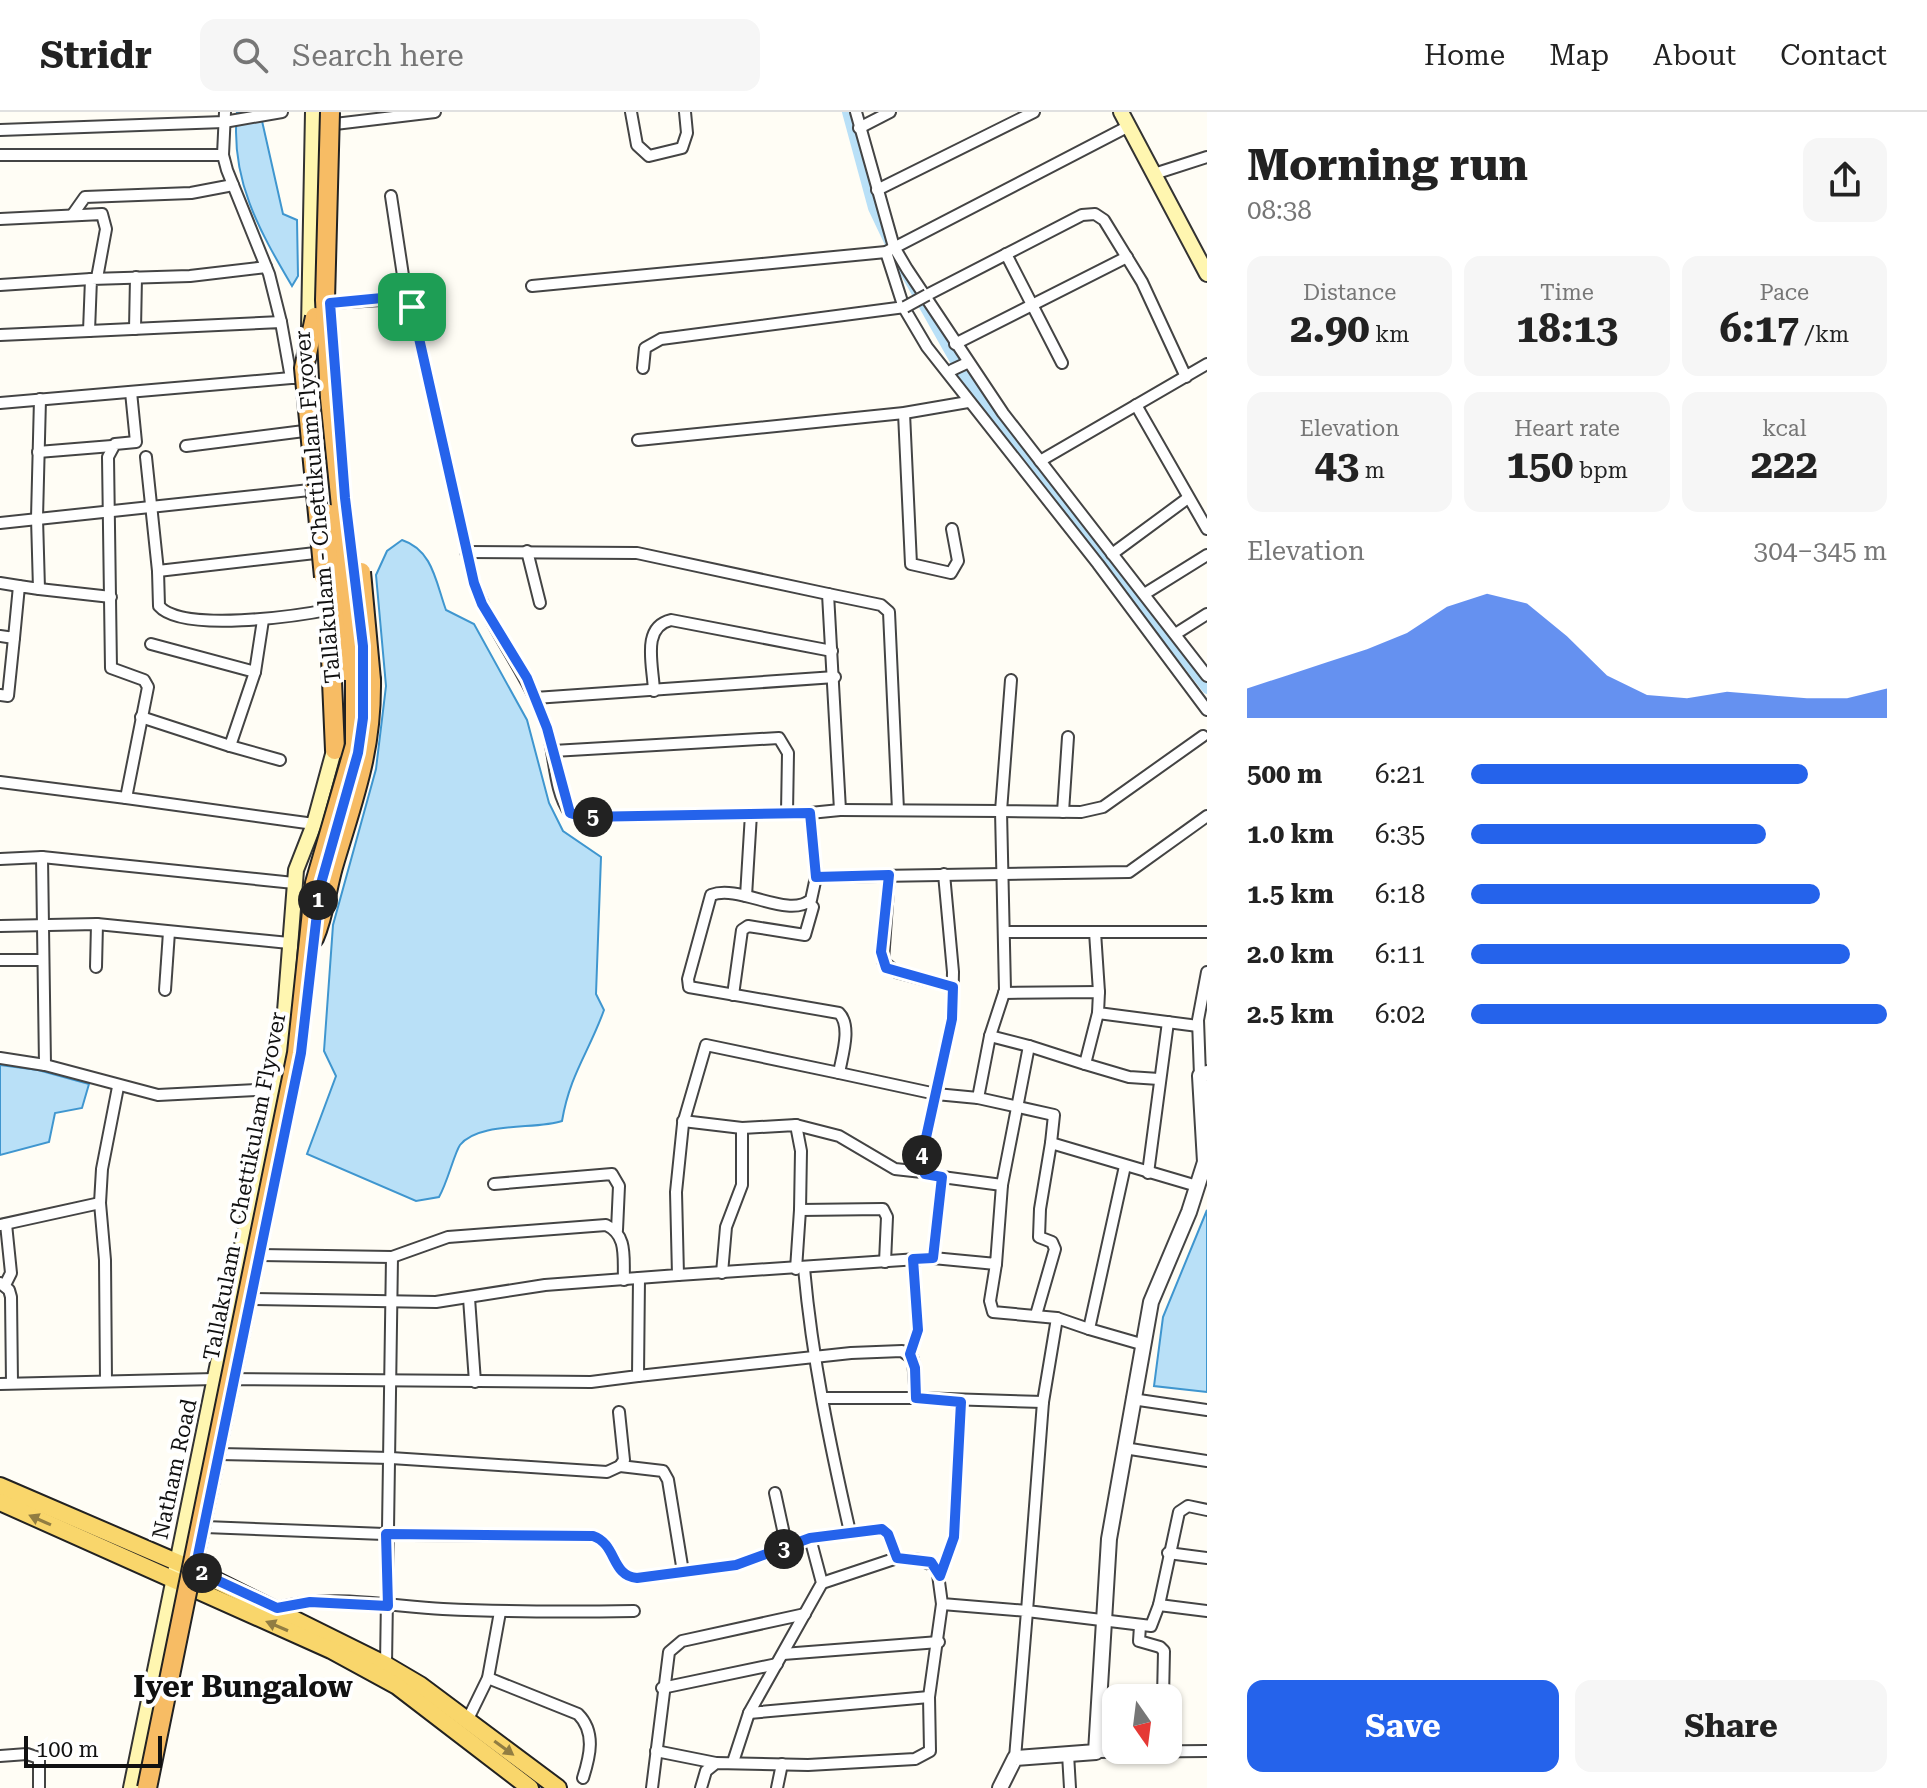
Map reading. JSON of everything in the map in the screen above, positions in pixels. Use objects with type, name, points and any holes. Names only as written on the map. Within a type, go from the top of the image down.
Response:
[{"type":"highway","name":"Tallakulam - Chettikulam Flyover","points":[[133,1788],[293,1020],[304,895],[344,750],[346,683],[322,442],[315,317],[330,115]]},
{"type":"highway","name":"Tallakulam - Chettikulam Flyover","points":[[149,1788],[297,1053],[315,883],[355,745],[355,644],[330,398],[325,300],[330,115]]},
{"type":"highway","points":[[315,317],[304,368],[330,635],[335,750]]},
{"type":"highway","points":[[314,938],[324,916],[328,886],[366,759],[372,727],[371,680],[358,546],[342,517]]},
{"type":"main road","name":"Natham Road","points":[[133,1788],[285,1030],[294,883],[335,750],[338,669],[312,430],[310,377],[313,112]]},
{"type":"main road","points":[[1121,112],[1207,273]]},
{"type":"main road","name":"Natham Road","points":[[149,1788],[301,1053],[320,887],[358,753],[363,718],[363,646],[345,498],[330,303],[330,115]]},
{"type":"main road","points":[[0,1486],[193,1578],[397,1686],[530,1788]]},
{"type":"main road","points":[[0,1502],[175,1570]]},
{"type":"main road","points":[[193,1578],[277,1608],[386,1665],[420,1685],[558,1788]]},
{"type":"street","points":[[0,130],[282,112]]},
{"type":"street","points":[[330,115],[435,112]]},
{"type":"street","points":[[631,112],[637,145],[649,156],[659,156],[682,148],[687,133],[685,112]]},
{"type":"street","points":[[856,112],[904,307],[927,347],[1098,564],[1207,710]]},
{"type":"street","points":[[859,128],[890,112]]},
{"type":"street","points":[[877,190],[1034,112]]},
{"type":"street","points":[[224,117],[223,155],[266,267],[281,322],[291,378]]},
{"type":"street","points":[[532,286],[890,249],[1129,126]]},
{"type":"street","points":[[0,155],[223,155]]},
{"type":"street","points":[[1154,174],[1207,157]]},
{"type":"street","points":[[73,214],[81,198],[85,197],[191,193],[233,185]]},
{"type":"street","points":[[391,196],[407,302],[415,319],[466,552],[482,604],[535,698],[553,751],[567,808],[576,816],[840,810],[1081,812],[1111,803],[1206,737]]},
{"type":"street","points":[[0,219],[102,214],[106,222],[94,279],[89,331]]},
{"type":"street","points":[[643,368],[645,348],[661,339],[904,307],[1082,215],[1095,214],[1104,220],[1127,257],[1186,377]]},
{"type":"street","points":[[890,249],[955,344],[960,366],[1146,593],[1207,676]]},
{"type":"street","points":[[1006,254],[1062,363]]},
{"type":"street","points":[[955,344],[1127,257]]},
{"type":"street","points":[[0,285],[190,276],[266,267]]},
{"type":"street","points":[[135,329],[136,277]]},
{"type":"street","points":[[330,303],[382,298],[407,302]]},
{"type":"street","points":[[0,335],[281,322]]},
{"type":"street","points":[[1040,461],[1207,364]]},
{"type":"street","points":[[0,403],[310,377]]},
{"type":"street","points":[[38,452],[136,442],[131,392]]},
{"type":"street","points":[[39,589],[40,399]]},
{"type":"street","points":[[638,440],[904,413],[968,402]]},
{"type":"street","points":[[1136,405],[1207,529]]},
{"type":"street","points":[[904,413],[911,564],[951,573],[958,561],[952,529]]},
{"type":"street","points":[[186,446],[312,430]]},
{"type":"street","points":[[112,446],[108,457],[111,668],[144,680],[147,694],[126,798]]},
{"type":"street","points":[[146,457],[158,599],[164,612],[263,620],[332,609]]},
{"type":"street","points":[[0,523],[319,489]]},
{"type":"street","points":[[1112,554],[1188,498]]},
{"type":"street","points":[[527,551],[540,603]]},
{"type":"street","points":[[158,571],[325,552]]},
{"type":"street","points":[[466,552],[637,553],[881,605],[889,612],[898,810]]},
{"type":"street","points":[[1146,593],[1207,555]]},
{"type":"street","points":[[0,583],[111,597]]},
{"type":"street","points":[[0,695],[8,696],[19,586]]},
{"type":"street","points":[[828,594],[840,810]]},
{"type":"street","points":[[1177,633],[1207,614]]},
{"type":"street","points":[[230,746],[255,672],[263,620]]},
{"type":"street","points":[[654,691],[652,633],[659,623],[671,620],[832,651]]},
{"type":"street","points":[[0,636],[14,638]]},
{"type":"street","points":[[151,644],[255,672]]},
{"type":"street","points":[[535,698],[835,677]]},
{"type":"street","points":[[978,1098],[990,1036],[1004,993],[1001,811],[1011,680]]},
{"type":"street","points":[[141,717],[280,760]]},
{"type":"street","points":[[1063,812],[1068,737]]},
{"type":"street","points":[[553,751],[779,738],[788,753],[787,813]]},
{"type":"street","points":[[0,782],[312,826]]},
{"type":"street","points":[[810,813],[816,877],[815,891],[808,902],[791,906],[726,892],[711,895],[688,979],[689,987],[839,1013],[845,1022],[839,1073]]},
{"type":"street","points":[[746,896],[751,814]]},
{"type":"street","points":[[816,877],[1129,872],[1207,816]]},
{"type":"street","points":[[42,857],[45,1065]]},
{"type":"street","points":[[0,859],[42,857],[294,883]]},
{"type":"street","points":[[922,1172],[920,1165],[952,1019],[953,987],[944,874]]},
{"type":"street","points":[[889,875],[883,961],[896,972],[953,987]]},
{"type":"street","points":[[733,995],[742,930],[748,926],[805,935],[813,907],[808,902]]},
{"type":"street","points":[[96,967],[97,924]]},
{"type":"street","points":[[0,926],[97,924],[289,943]]},
{"type":"street","points":[[165,990],[169,932]]},
{"type":"street","points":[[1004,932],[1207,932]]},
{"type":"street","points":[[1085,1064],[1098,1013],[1095,932]]},
{"type":"street","points":[[0,960],[43,960]]},
{"type":"street","points":[[1096,1752],[1101,1621],[1109,1539],[1141,1344],[1151,1302],[1205,1162],[1204,1074],[1198,1026],[1207,972]]},
{"type":"street","points":[[1004,993],[1099,992]]},
{"type":"street","points":[[1098,1013],[1198,1026]]},
{"type":"street","points":[[1148,1173],[1168,1022]]},
{"type":"street","points":[[990,1036],[1129,1077],[1159,1079]]},
{"type":"street","points":[[678,1275],[676,1192],[683,1121],[706,1045],[936,1094],[978,1098],[1054,1115],[1040,1209],[1039,1237],[1052,1242],[1055,1249],[1036,1315]]},
{"type":"street","points":[[1029,1046],[1002,1185],[990,1301],[993,1312],[1057,1318],[1141,1344]]},
{"type":"street","points":[[0,1058],[45,1065],[118,1087],[158,1095],[294,1088]]},
{"type":"street","points":[[106,1381],[105,1260],[100,1203],[102,1169],[118,1087]]},
{"type":"street","points":[[683,1121],[742,1128],[796,1125],[839,1136],[895,1169],[1002,1185]]},
{"type":"street","points":[[796,1125],[801,1151],[800,1269],[812,1358],[824,1398],[850,1532]]},
{"type":"street","points":[[722,1273],[726,1227],[742,1185],[742,1128]]},
{"type":"street","points":[[1051,1143],[1197,1186]]},
{"type":"street","points":[[1089,1329],[1125,1166]]},
{"type":"street","points":[[494,1184],[612,1174],[619,1186],[617,1230],[622,1241],[624,1280]]},
{"type":"street","points":[[933,1258],[942,1177]]},
{"type":"street","points":[[100,1203],[3,1224],[11,1273],[3,1284],[11,1297],[6,1384],[215,1379],[591,1382],[812,1358],[892,1351],[910,1354]]},
{"type":"street","points":[[800,1210],[883,1209],[887,1217],[885,1262]]},
{"type":"street","points":[[260,1255],[392,1257],[448,1237],[606,1225],[617,1230]]},
{"type":"street","points":[[386,1665],[392,1257]]},
{"type":"street","points":[[251,1299],[393,1302],[469,1298],[545,1285],[913,1259],[996,1264]]},
{"type":"street","points":[[913,1259],[918,1330],[910,1354],[915,1368],[916,1398]]},
{"type":"street","points":[[638,1376],[639,1278]]},
{"type":"street","points":[[469,1298],[475,1382]]},
{"type":"street","points":[[1000,1788],[1015,1758],[1043,1402],[1057,1318]]},
{"type":"street","points":[[824,1398],[1043,1402]]},
{"type":"street","points":[[1132,1399],[1207,1410]]},
{"type":"street","points":[[656,1751],[716,1763],[782,1764],[924,1756],[932,1745],[929,1697],[939,1642],[942,1604],[940,1576],[954,1537],[961,1402]]},
{"type":"street","points":[[619,1412],[624,1452],[620,1466]]},
{"type":"street","points":[[1124,1448],[1207,1461]]},
{"type":"street","points":[[219,1454],[391,1458],[607,1472],[620,1466],[663,1471],[668,1480],[683,1572]]},
{"type":"street","points":[[775,1493],[787,1548]]},
{"type":"street","points":[[942,1604],[1027,1611],[1140,1626],[1155,1623],[1168,1553],[1182,1507],[1207,1510]]},
{"type":"street","points":[[205,1527],[386,1534],[593,1536],[607,1544],[619,1570],[627,1577],[736,1565],[810,1538],[882,1529],[888,1534],[897,1558]]},
{"type":"street","points":[[810,1538],[822,1583]]},
{"type":"street","points":[[1168,1553],[1207,1558]]},
{"type":"street","points":[[733,1762],[749,1713],[822,1583],[897,1558],[931,1562],[940,1576]]},
{"type":"street","points":[[277,1608],[310,1602],[500,1612],[634,1611]]},
{"type":"street","points":[[1159,1605],[1207,1611]]},
{"type":"street","points":[[467,1721],[488,1678],[500,1612]]},
{"type":"street","points":[[652,1788],[665,1662],[675,1645],[805,1614]]},
{"type":"street","points":[[1140,1626],[1139,1641],[1164,1651],[1163,1684]]},
{"type":"street","points":[[662,1688],[780,1659],[939,1642]]},
{"type":"street","points":[[488,1678],[578,1714],[585,1721],[590,1748],[583,1778]]},
{"type":"street","points":[[749,1713],[929,1697]]},
{"type":"street","points":[[1182,1751],[1207,1751]]},
{"type":"street","points":[[1015,1758],[1102,1752]]},
{"type":"street","points":[[0,1756],[27,1754],[39,1758],[39,1788]]},
{"type":"street","points":[[1068,1754],[1070,1788]]},
{"type":"street","points":[[701,1788],[706,1771],[716,1763]]},
{"type":"street","points":[[777,1788],[782,1764]]},
{"type":"water","points":[[237,112],[260,112],[283,214],[297,220],[298,276],[292,286],[258,224],[243,182],[238,160]]},
{"type":"water","points":[[402,540],[421,551],[427,559],[446,610],[474,624],[527,720],[549,803],[563,831],[601,857],[596,994],[604,1010],[575,1076],[562,1121],[494,1129],[469,1137],[458,1149],[439,1197],[416,1201],[307,1154],[336,1076],[324,1051],[333,925],[376,769],[386,686],[376,575],[387,551]]},
{"type":"water","points":[[0,1065],[38,1070],[89,1084],[82,1108],[55,1113],[49,1142],[0,1155]]},
{"type":"water","points":[[1207,1210],[1207,1392],[1154,1386],[1163,1317]]},
{"type":"waterway","points":[[847,112],[873,208],[891,246]]},
{"type":"waterway","points":[[898,260],[960,370],[1207,689]]},
{"type":"waterway","points":[[494,1749],[542,1788]]},
{"type":"district","name":"Iyer Bungalow","points":[[243,1687]]},
{"type":"route","points":[[382,298],[398,299],[412,307],[474,583],[482,604],[527,678],[547,728],[570,813],[583,817],[810,813],[816,877],[889,875],[881,952],[886,968],[953,987],[952,1019],[920,1165],[925,1174],[942,1177],[933,1258],[913,1259],[918,1330],[910,1354],[915,1368],[916,1398],[961,1402],[962,1445],[954,1537],[940,1576],[931,1562],[897,1558],[888,1534],[882,1529],[810,1538],[736,1565],[637,1578],[627,1577],[619,1570],[607,1544],[593,1536],[386,1534],[388,1606],[310,1602],[277,1608],[195,1570],[301,1053],[320,887],[358,753],[363,718],[363,646],[345,498],[330,303],[382,298]]}]
